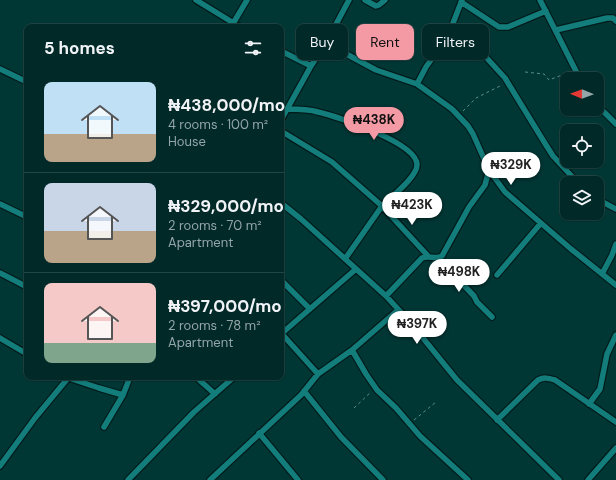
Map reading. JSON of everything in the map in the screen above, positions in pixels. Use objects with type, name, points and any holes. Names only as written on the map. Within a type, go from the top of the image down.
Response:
[{"type":"street","points":[[196,0],[232,24]]},
{"type":"street","points":[[234,24],[247,0]]},
{"type":"street","points":[[336,24],[349,0]]},
{"type":"street","points":[[365,0],[376,6],[385,0]]},
{"type":"street","points":[[540,0],[575,70]]},
{"type":"street","points":[[452,24],[462,1],[499,27],[508,27],[546,10]]},
{"type":"street","points":[[556,30],[607,18],[613,18],[616,21]]},
{"type":"street","points":[[284,52],[311,66]]},
{"type":"street","points":[[348,55],[376,70],[417,84],[458,115],[473,134],[489,170],[499,185],[512,199],[616,285]]},
{"type":"street","points":[[284,114],[315,60]]},
{"type":"street","points":[[417,84],[431,60]]},
{"type":"street","points":[[488,60],[508,82],[553,156],[572,176]]},
{"type":"street","points":[[0,69],[24,81]]},
{"type":"street","points":[[287,109],[304,109],[318,112],[360,125],[397,143],[413,155],[417,164],[414,174],[382,206],[345,259]]},
{"type":"street","points":[[604,112],[616,124]]},
{"type":"street","points":[[284,133],[332,162],[382,206],[429,257]]},
{"type":"street","points":[[438,258],[442,256],[469,207],[485,185],[489,170]]},
{"type":"street","points":[[485,185],[499,185]]},
{"type":"street","points":[[604,203],[616,209]]},
{"type":"street","points":[[0,204],[24,216]]},
{"type":"street","points":[[284,206],[301,219],[386,296],[410,322],[458,380],[559,480]]},
{"type":"street","points":[[496,275],[541,223]]},
{"type":"street","points":[[602,274],[616,244]]},
{"type":"street","points":[[386,296],[422,258],[438,258],[492,317]]},
{"type":"street","points":[[284,331],[356,269]]},
{"type":"street","points":[[0,273],[24,285]]},
{"type":"street","points":[[284,283],[310,309]]},
{"type":"street","points":[[210,480],[304,391],[318,374],[352,350],[398,310]]},
{"type":"street","points":[[589,404],[600,389],[607,354],[616,334]]},
{"type":"street","points":[[284,337],[318,374]]},
{"type":"street","points":[[0,338],[24,352]]},
{"type":"street","points":[[352,350],[375,387],[420,436],[468,480]]},
{"type":"street","points":[[497,420],[542,378],[554,380],[616,422]]},
{"type":"street","points":[[0,466],[65,380]]},
{"type":"street","points":[[73,380],[123,395]]},
{"type":"street","points":[[104,427],[123,395],[129,380]]},
{"type":"street","points":[[199,380],[215,394]]},
{"type":"street","points":[[128,480],[194,412],[231,380]]},
{"type":"street","points":[[304,391],[341,437],[383,480]]},
{"type":"street","points":[[259,433],[298,480]]},
{"type":"street","points":[[588,480],[616,448]]},
{"type":"path","points":[[525,72],[544,74],[549,80],[575,70]]},
{"type":"path","points":[[458,115],[476,98],[508,82]]},
{"type":"path","points":[[354,408],[375,387]]},
{"type":"path","points":[[409,424],[436,402]]}]
